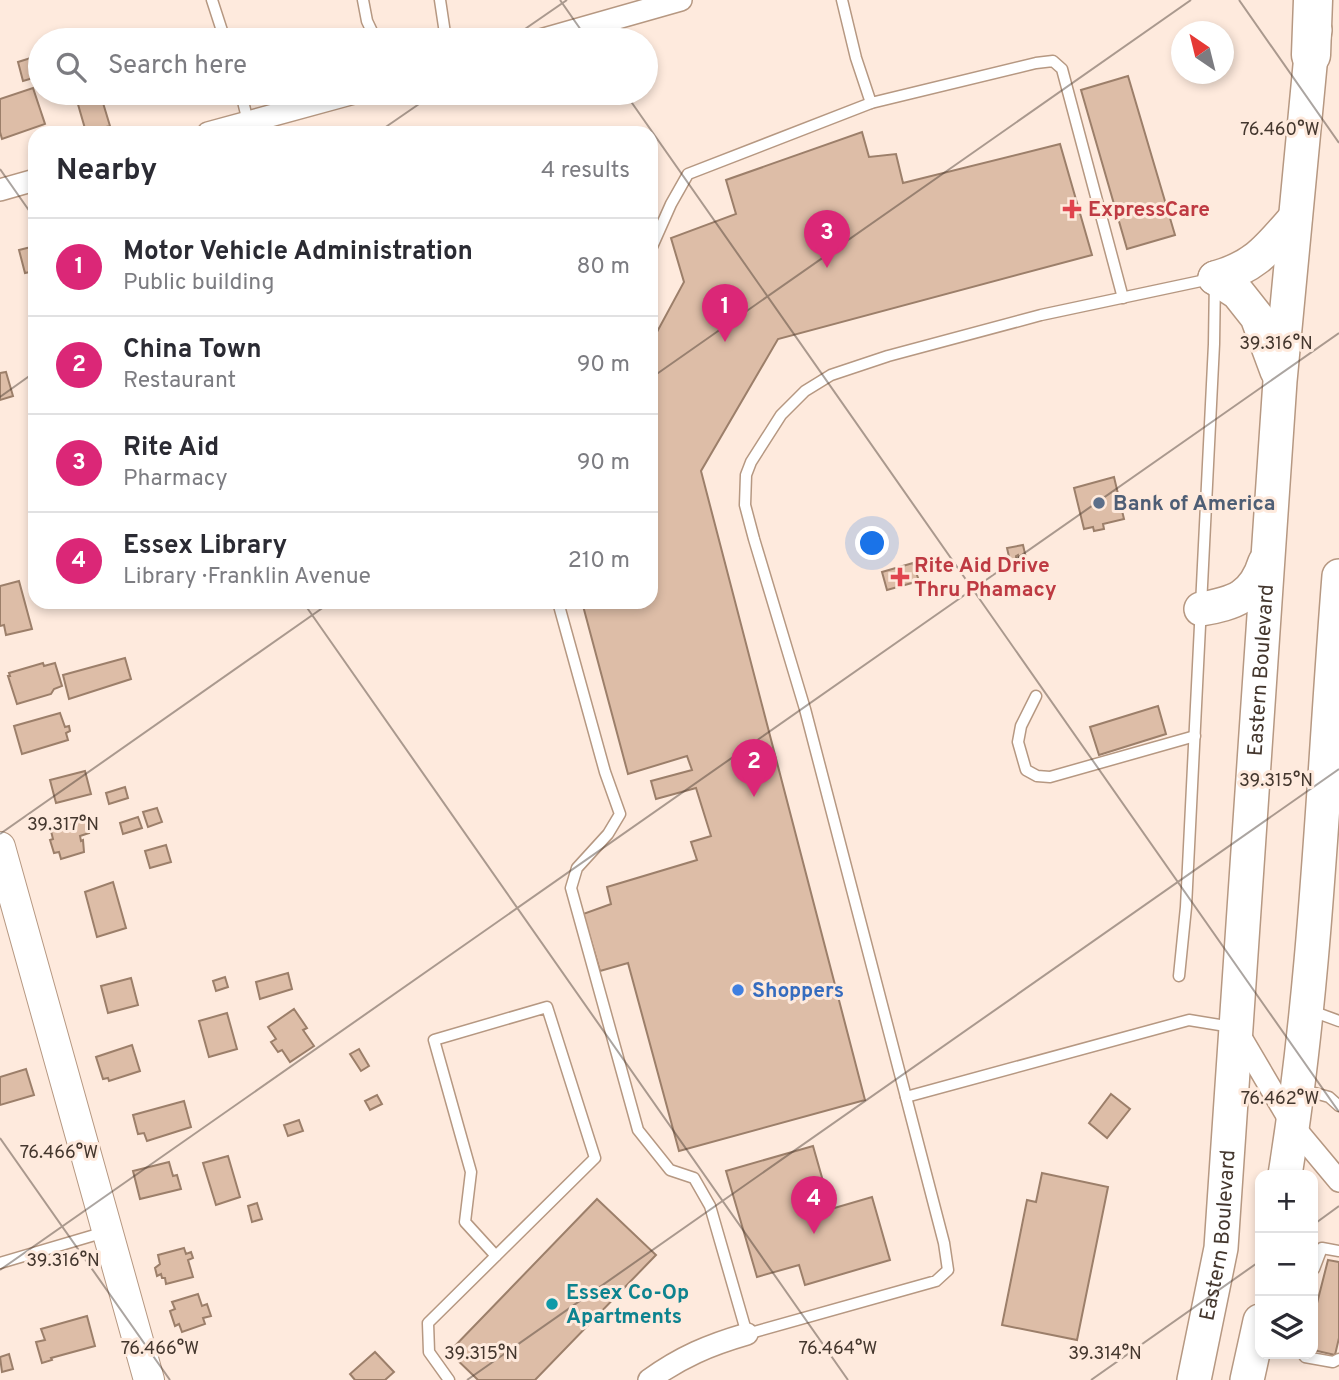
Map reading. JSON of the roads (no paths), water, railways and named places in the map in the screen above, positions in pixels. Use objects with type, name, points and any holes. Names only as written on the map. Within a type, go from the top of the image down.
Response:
[{"type":"highway","points":[[1311,55],[1313,0]]},
{"type":"main road","name":"Eastern Boulevard","points":[[1194,1380],[1221,1248],[1280,381],[1311,55],[1321,0]]},
{"type":"main road","points":[[1214,278],[1236,272],[1263,255],[1295,218]]},
{"type":"main road","points":[[1214,278],[1238,293],[1257,317],[1280,381]]},
{"type":"main road","points":[[1201,610],[1244,597],[1259,580],[1268,553]]},
{"type":"main road","points":[[1286,1170],[1331,780],[1339,576]]},
{"type":"main road","points":[[1247,1380],[1255,1348]]},
{"type":"street","points":[[575,28],[643,5],[681,0]]},
{"type":"street","points":[[233,126],[310,105]]},
{"type":"street","points":[[0,190],[28,182]]},
{"type":"street","points":[[0,847],[149,1380]]},
{"type":"street","points":[[1235,1027],[1293,1126],[1339,1181]]},
{"type":"street","points":[[649,1380],[682,1357],[747,1334]]},
{"type":"lane","points":[[212,0],[221,28]]},
{"type":"lane","points":[[363,0],[370,28]]},
{"type":"lane","points":[[440,0],[444,28]]},
{"type":"lane","points":[[842,0],[856,58],[872,103]]},
{"type":"lane","points":[[658,233],[688,174],[872,103],[1036,62],[1053,61],[1062,69],[1123,298]]},
{"type":"lane","points":[[243,105],[248,122]]},
{"type":"lane","points":[[560,609],[605,772],[620,814],[608,834],[577,868],[571,888],[638,1130],[670,1170],[694,1178],[710,1206],[747,1334],[936,1282],[948,1270],[944,1243],[805,709],[754,539],[746,505],[746,475],[751,462],[781,415],[805,391],[831,375],[888,356],[1041,315],[1214,278],[1214,344],[1195,736],[1180,976]]},
{"type":"lane","points":[[1036,696],[1021,726],[1018,742],[1026,770],[1037,776],[1050,777],[1195,736]]},
{"type":"lane","points":[[449,1380],[429,1352],[428,1323],[496,1256],[595,1158],[547,1007],[434,1040],[471,1172],[465,1222],[496,1256]]},
{"type":"lane","points":[[1306,1009],[1339,1021]]},
{"type":"lane","points":[[906,1097],[1189,1020],[1235,1027]]},
{"type":"lane","points":[[1297,1089],[1329,1097],[1339,1106]]},
{"type":"lane","points":[[0,1263],[107,1231]]},
{"type":"lane","points":[[1318,1258],[1322,1248],[1339,1251]]},
{"type":"lane","points":[[1316,1359],[1333,1362],[1339,1359]]},
{"type":"place","name":"ExpressCare","points":[[1072,209]]},
{"type":"place","name":"Rite Aid","points":[[827,268]]},
{"type":"place","name":"Motor Vehicle Administration","points":[[725,342]]},
{"type":"place","name":"Bank of America","points":[[1099,503]]},
{"type":"place","name":"Rite Aid Drive Thru Phamacy","points":[[900,577]]},
{"type":"place","name":"China Town","points":[[754,797]]},
{"type":"place","name":"Shoppers","points":[[738,990]]},
{"type":"place","name":"Essex Library","points":[[814,1234]]},
{"type":"place","name":"Essex Co-Op Apartments","points":[[552,1304]]}]
